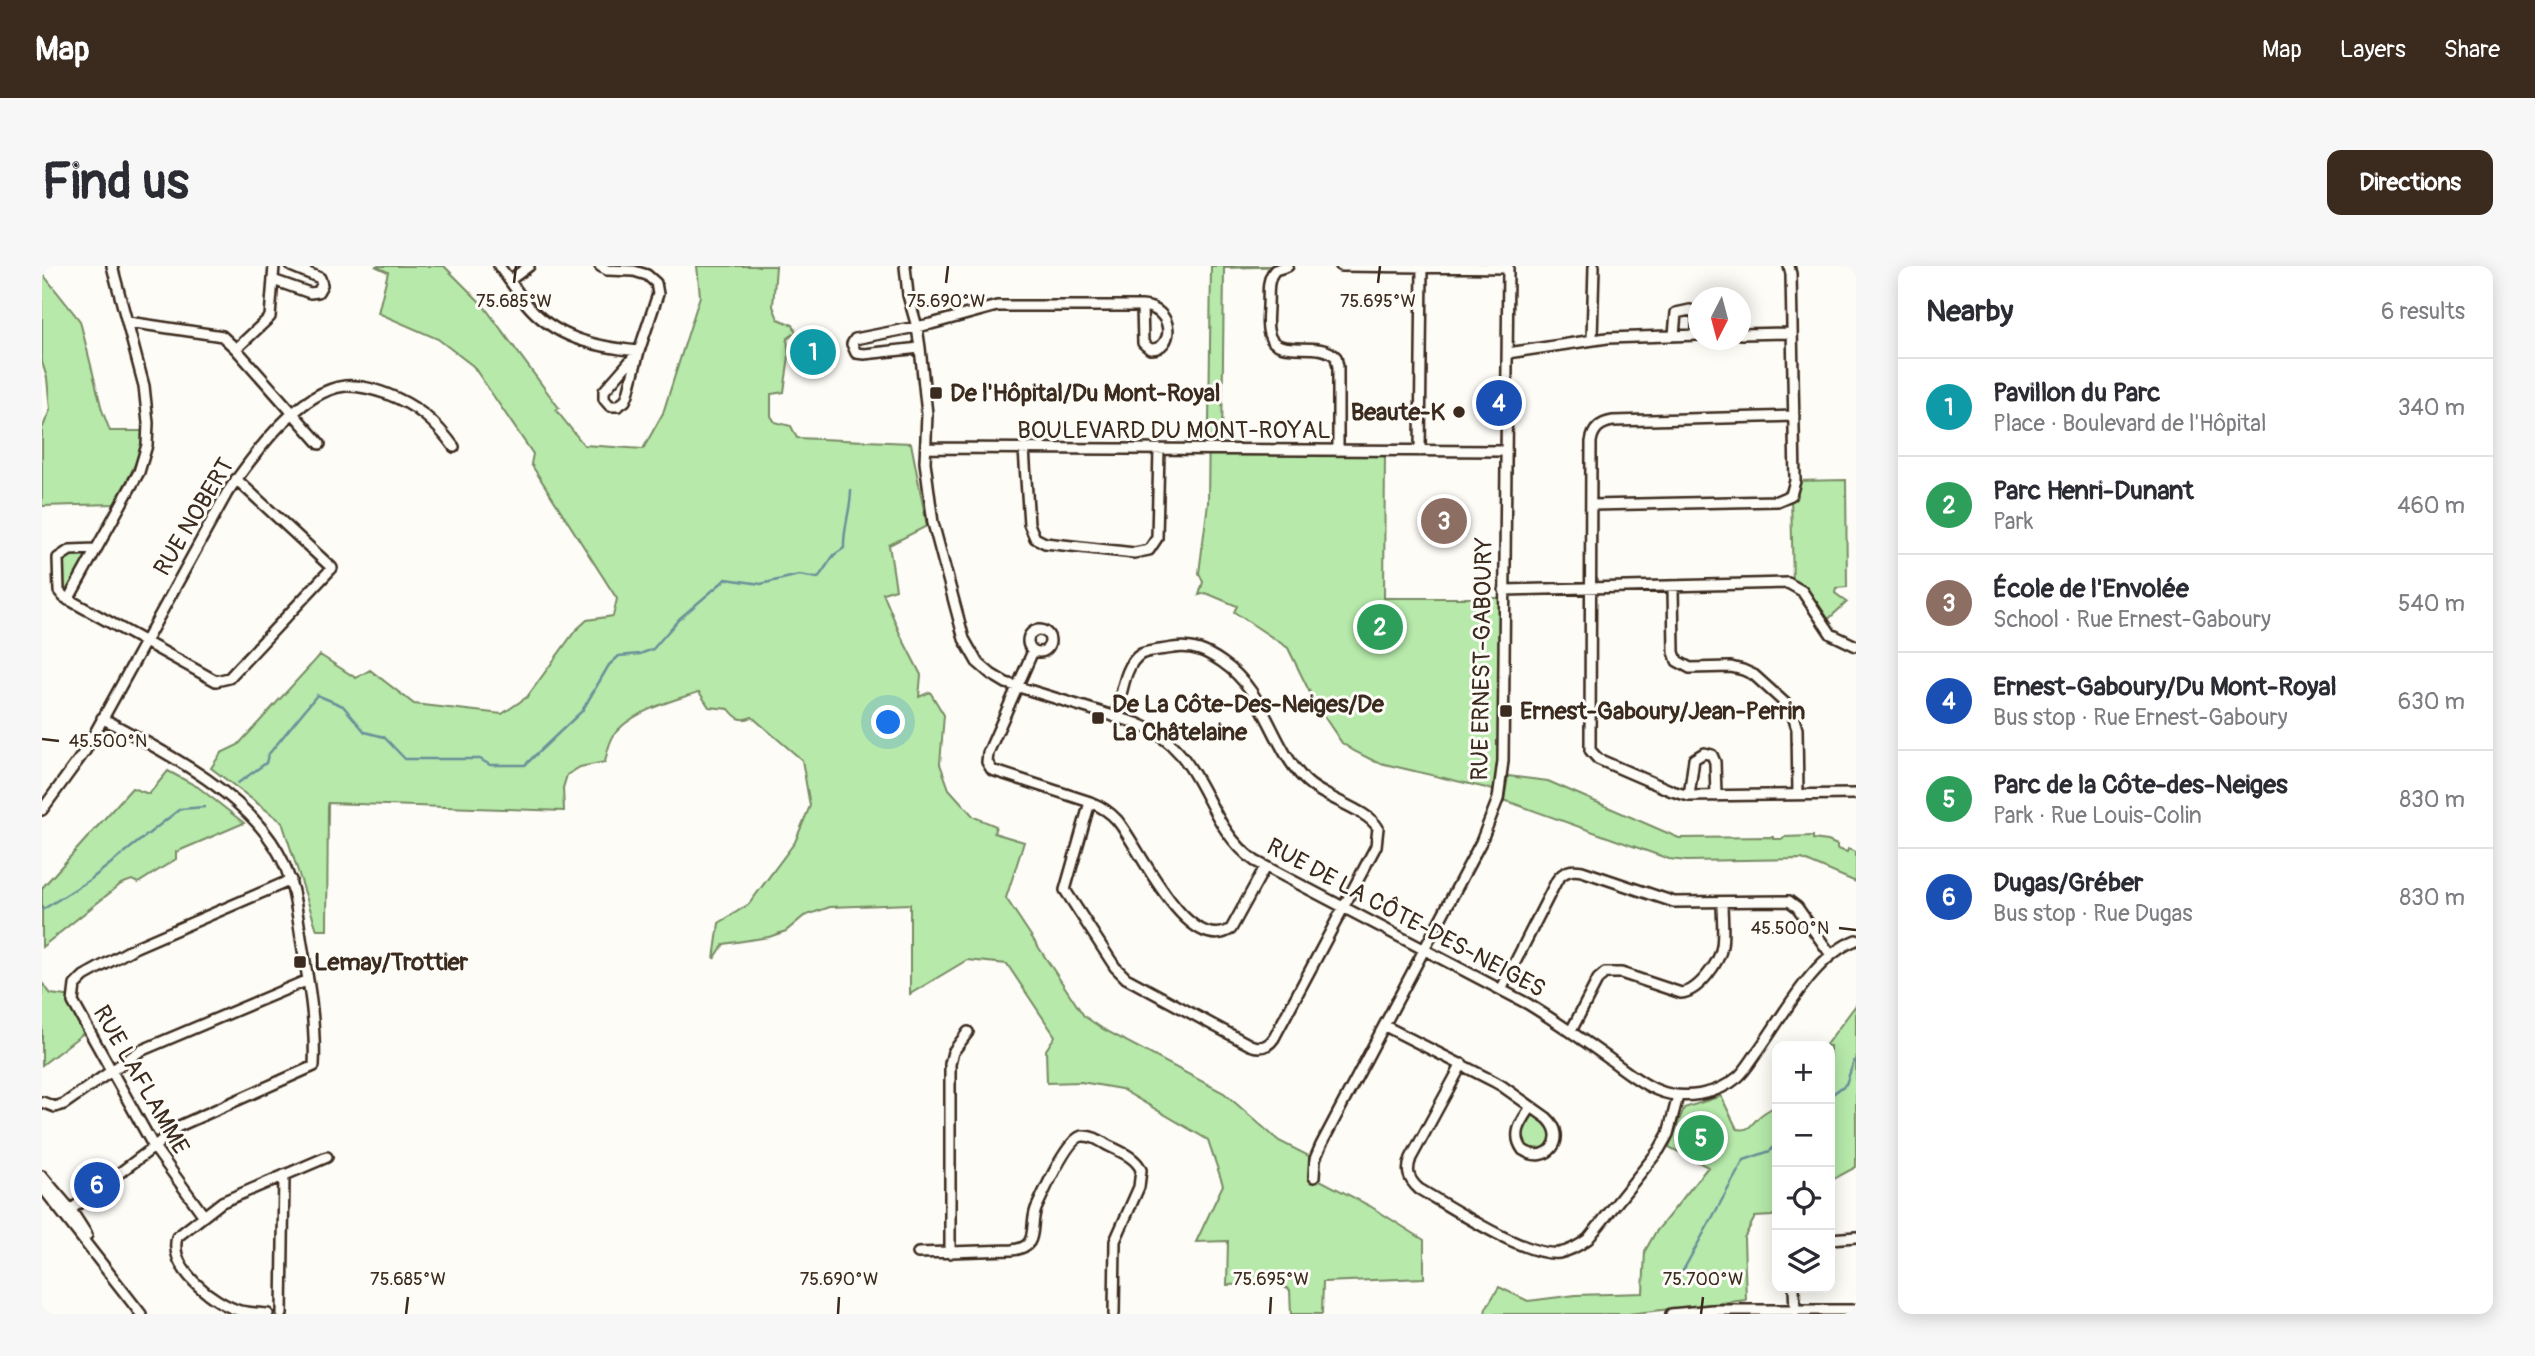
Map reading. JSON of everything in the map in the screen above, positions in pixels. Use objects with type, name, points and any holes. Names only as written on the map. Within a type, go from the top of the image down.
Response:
[{"type":"street","points":[[68,600],[139,472],[147,445],[148,423],[144,386],[113,266]]},
{"type":"street","points":[[236,349],[270,317],[274,266]]},
{"type":"street","points":[[274,280],[310,293],[318,292],[322,285],[320,278],[291,266]]},
{"type":"street","points":[[499,266],[533,311],[568,336],[589,344],[639,351]]},
{"type":"street","points":[[510,280],[529,266]]},
{"type":"street","points":[[600,266],[607,270],[640,272],[656,283],[658,299],[625,401],[618,407],[610,406],[604,399],[604,391],[639,351]]},
{"type":"street","name":"RUE DE LA CÔTE-DES-NEIGES","points":[[905,266],[908,295],[920,348],[927,414],[925,462],[933,523],[964,639],[972,655],[984,669],[1015,687],[1154,731],[1174,746],[1187,762],[1233,840],[1245,854],[1501,990],[1570,1031],[1641,1081],[1660,1091],[1678,1096]]},
{"type":"street","points":[[1288,266],[1275,270],[1270,278],[1269,335],[1275,344],[1282,347],[1323,348],[1336,357],[1338,450]]},
{"type":"street","points":[[1341,266],[1508,267]]},
{"type":"street","points":[[1420,451],[1422,266]]},
{"type":"street","points":[[1592,339],[1594,266]]},
{"type":"street","points":[[1592,505],[1777,501],[1791,495],[1795,487],[1789,266]]},
{"type":"street","name":"RUE ERNEST-GABOURY","points":[[1314,1177],[1315,1159],[1321,1145],[1481,842],[1498,799],[1503,761],[1508,267]]},
{"type":"street","points":[[920,348],[864,354],[856,352],[852,344],[855,339],[917,327],[997,306],[1142,306],[1157,308],[1164,316],[1167,337],[1166,343],[1159,348],[1150,349],[1143,344],[1142,306]]},
{"type":"street","points":[[1674,335],[1676,313],[1688,310]]},
{"type":"street","points":[[128,323],[216,335],[227,340],[320,444]]},
{"type":"street","points":[[1751,334],[1791,333]]},
{"type":"street","points":[[1508,353],[1592,339],[1688,335]]},
{"type":"street","name":"RUE NOBERT","points":[[42,810],[85,751],[236,479],[293,414],[327,390],[345,386],[367,387],[406,402],[424,413],[454,447]]},
{"type":"street","points":[[1794,416],[1613,421],[1601,424],[1592,436],[1589,745],[1591,754],[1598,760],[1689,796],[1856,796]]},
{"type":"street","name":"BOULEVARD DU MONT-ROYAL","points":[[927,449],[1505,451]]},
{"type":"street","points":[[1024,449],[1030,524],[1035,538],[1045,543],[1134,553],[1149,550],[1157,538],[1159,449]]},
{"type":"street","points":[[96,549],[70,550],[58,558],[59,591],[68,600],[144,642],[216,681],[224,681],[332,568],[236,479]]},
{"type":"street","points":[[1504,590],[1793,584],[1802,591],[1831,634],[1856,646]]},
{"type":"street","points":[[1673,587],[1674,652],[1677,661],[1690,667],[1743,670],[1754,675],[1790,710],[1797,729],[1798,794]]},
{"type":"street","points":[[1090,802],[1066,886],[1068,897],[1115,967],[1126,978],[1250,1045],[1264,1047],[1275,1038],[1376,846],[1378,828],[1372,820],[1326,797],[1304,779],[1251,689],[1237,673],[1210,653],[1182,646],[1143,654],[1135,659],[1129,669],[1115,717]]},
{"type":"street","points":[[1033,651],[988,752],[989,766],[996,773],[1105,809],[1122,825],[1178,911],[1189,921],[1211,933],[1221,934],[1231,929],[1265,867]]},
{"type":"street","points":[[68,1212],[186,1121],[314,1066],[315,1038],[309,980],[290,880],[279,852],[264,831],[214,785],[178,759],[102,718]]},
{"type":"street","points":[[1689,796],[1694,759],[1704,753],[1712,755],[1715,762],[1716,796]]},
{"type":"street","points":[[1501,990],[1557,880],[1566,871],[1582,872],[1667,901],[1784,900],[1793,903],[1831,954]]},
{"type":"street","name":"RUE LAFLAMME","points":[[204,1216],[154,1147],[74,1002],[73,991],[79,980],[136,947],[290,880]]},
{"type":"street","points":[[1570,1031],[1598,979],[1605,973],[1621,972],[1681,993],[1691,992],[1698,987],[1721,952],[1722,902]]},
{"type":"street","points":[[1462,1064],[1410,1158],[1409,1178],[1419,1189],[1523,1247],[1559,1253],[1581,1244],[1588,1238],[1659,1150],[1668,1134],[1678,1096],[1709,1092],[1737,1077],[1813,973],[1831,954],[1856,940]]},
{"type":"street","points":[[42,1102],[59,1106],[140,1051],[309,980]]},
{"type":"street","points":[[1385,1026],[1495,1082],[1531,1107],[1550,1121],[1557,1133],[1552,1148],[1540,1155],[1523,1150],[1517,1136],[1519,1126],[1531,1107]]},
{"type":"street","points":[[950,1253],[950,1064],[953,1052],[968,1032]]},
{"type":"street","points":[[918,1253],[1012,1250],[1025,1247],[1031,1240],[1036,1209],[1068,1146],[1079,1137],[1096,1138],[1132,1158],[1141,1170],[1139,1187],[1115,1241],[1114,1314]]},
{"type":"street","points":[[268,1314],[240,1311],[219,1300],[186,1273],[176,1256],[174,1247],[177,1237],[222,1202],[327,1157]]},
{"type":"street","points":[[282,1314],[284,1175]]},
{"type":"street","points":[[42,1176],[113,1270],[132,1304],[141,1314]]},
{"type":"street","points":[[42,1187],[68,1212]]},
{"type":"street","points":[[1835,1239],[1856,1237]]},
{"type":"street","points":[[1794,1293],[1795,1311]]},
{"type":"street","points":[[1671,1314],[1712,1310],[1856,1310]]},
{"type":"green space","points":[[375,266],[444,266],[483,305],[559,408],[556,410],[584,445],[643,449],[663,413],[700,296],[697,266],[776,266],[773,306],[778,319],[793,325],[796,332],[787,339],[789,356],[784,392],[771,394],[771,416],[775,422],[791,426],[797,438],[911,443],[927,526],[889,545],[896,589],[883,593],[921,675],[919,697],[930,692],[944,715],[940,764],[949,789],[974,817],[996,826],[994,833],[1024,842],[1006,898],[1084,1016],[1103,1029],[1224,1093],[1279,1141],[1315,1159],[1314,1177],[1370,1206],[1424,1240],[1424,1278],[1323,1282],[1322,1314],[1291,1314],[1290,1290],[1276,1283],[1227,1285],[1228,1241],[1196,1242],[1223,1185],[1208,1140],[1121,1089],[1081,1082],[1047,1083],[1046,1050],[1055,1036],[1007,964],[967,960],[910,994],[910,904],[830,907],[804,916],[786,931],[769,937],[724,944],[714,959],[719,923],[749,904],[795,842],[810,806],[802,760],[752,717],[742,719],[729,709],[709,707],[699,692],[641,713],[621,727],[611,741],[605,762],[580,767],[567,775],[563,788],[564,811],[328,803],[327,930],[317,930],[282,822],[211,768],[221,753],[238,745],[320,655],[356,678],[370,670],[414,704],[502,714],[527,697],[575,631],[587,620],[613,616],[617,599],[531,464],[533,454],[473,366],[438,339],[378,313],[388,272]]},
{"type":"green space","points":[[1211,266],[1288,266],[1224,268],[1222,449],[1385,450],[1384,598],[1504,598],[1499,791],[1376,762],[1354,751],[1342,743],[1315,703],[1288,648],[1234,612],[1237,606],[1206,593],[1199,595],[1203,582],[1199,573],[1208,503]]},
{"type":"green space","points":[[42,273],[80,321],[102,410],[110,431],[143,431],[137,460],[114,504],[42,506],[42,429],[50,410],[47,378],[42,362]]},
{"type":"green space","points":[[1846,480],[1847,587],[1836,588],[1835,593],[1847,602],[1823,624],[1793,585],[1791,495],[1795,481]]},
{"type":"green space","points":[[96,549],[68,600],[64,597],[61,554]]},
{"type":"green space","points":[[168,771],[198,787],[244,823],[176,852],[176,859],[138,883],[132,880],[121,884],[42,947],[42,888],[132,788],[149,794]]},
{"type":"green space","points":[[1508,776],[1548,781],[1679,838],[1783,839],[1813,836],[1813,839],[1837,845],[1837,849],[1856,852],[1856,882],[1802,859],[1669,859],[1504,800]]},
{"type":"green space","points":[[42,983],[51,994],[73,997],[89,1029],[42,1065]]},
{"type":"green space","points":[[1856,1005],[1856,1167],[1835,1178],[1835,1041],[1829,1041]]},
{"type":"green space","points":[[1721,1096],[1737,1129],[1749,1127],[1772,1108],[1772,1216],[1755,1217],[1744,1238],[1746,1300],[1628,1314],[1485,1314],[1499,1287],[1528,1301],[1576,1295],[1643,1293],[1645,1251],[1655,1233],[1708,1167],[1669,1147],[1684,1108]]},
{"type":"green space","points":[[1531,1107],[1550,1121],[1555,1143],[1533,1155],[1518,1141]]},
{"type":"waterway","points":[[238,783],[266,763],[268,755],[317,695],[343,706],[365,732],[384,737],[405,759],[480,759],[490,765],[525,765],[582,711],[609,665],[619,656],[640,654],[653,649],[679,619],[726,579],[761,584],[799,575],[818,578],[834,555],[844,548],[851,490]]},
{"type":"waterway","points":[[42,910],[91,879],[180,809],[205,807]]},
{"type":"waterway","points":[[1835,1092],[1846,1084],[1856,1060]]},
{"type":"waterway","points":[[1680,1276],[1744,1160],[1772,1149]]},
{"type":"place","name":"Pavillon du Parc","points":[[813,352]]},
{"type":"place","name":"De l'Hôpital/Du Mont-Royal","points":[[936,393]]},
{"type":"place","name":"Ernest-Gaboury/Du Mont-Royal","points":[[1499,403]]},
{"type":"place","name":"Beaute-K","points":[[1459,412]]},
{"type":"place","name":"École de l'Envolée","points":[[1444,521]]},
{"type":"place","name":"Parc Henri-Dunant","points":[[1380,627]]},
{"type":"place","name":"Ernest-Gaboury/Jean-Perrin","points":[[1506,711]]},
{"type":"place","name":"De La Côte-Des-Neiges/De La Châtelaine","points":[[1098,718]]},
{"type":"place","name":"Lemay/Trottier","points":[[300,962]]},
{"type":"place","name":"Parc de la Côte-des-Neiges","points":[[1701,1138]]},
{"type":"place","name":"Dugas/Gréber","points":[[97,1185]]}]
